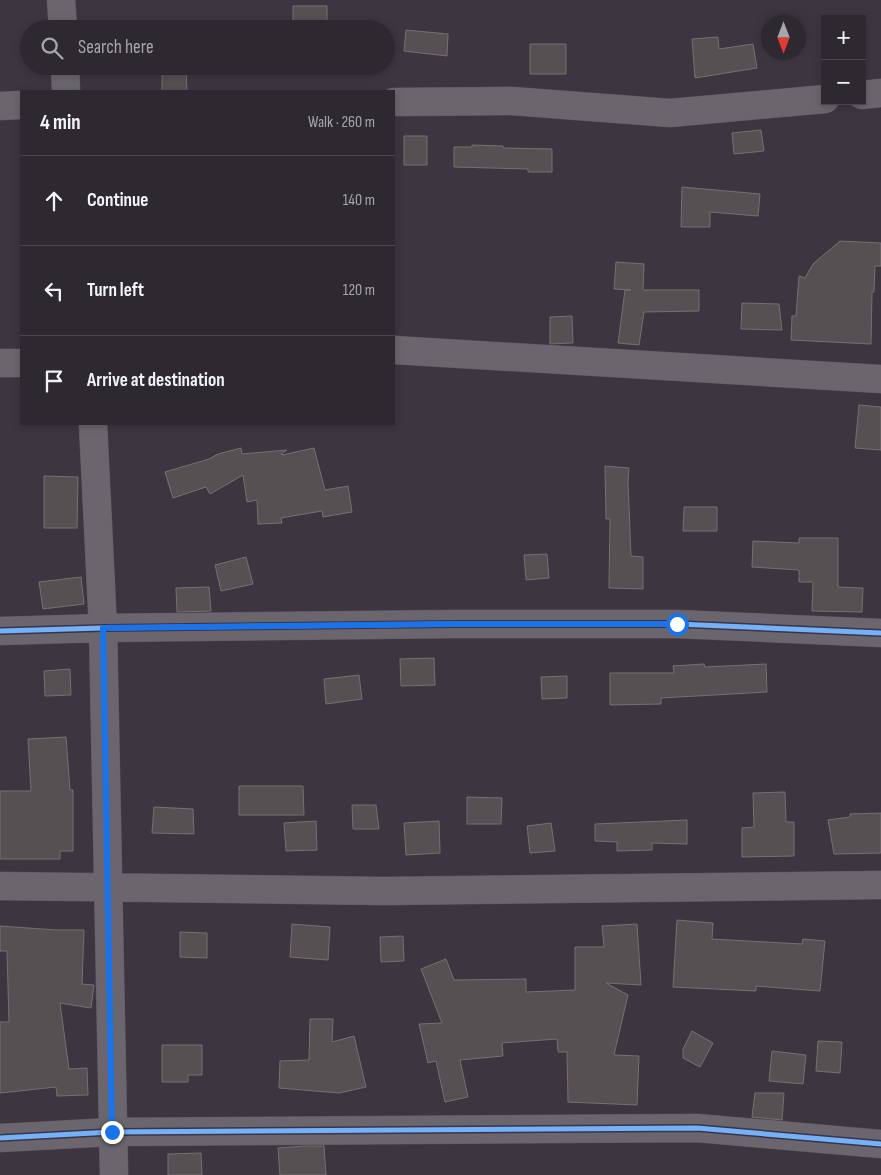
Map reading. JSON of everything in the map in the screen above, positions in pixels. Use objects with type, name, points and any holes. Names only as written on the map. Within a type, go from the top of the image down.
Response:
[{"type":"street","points":[[61,0],[62,20]]},
{"type":"street","points":[[65,75],[66,90]]},
{"type":"street","points":[[866,95],[881,93]]},
{"type":"street","points":[[395,102],[512,101],[670,113],[821,99]]},
{"type":"street","points":[[0,106],[20,106]]},
{"type":"street","points":[[395,350],[881,379]]},
{"type":"street","points":[[0,363],[20,363]]},
{"type":"street","points":[[93,425],[103,628],[114,1175]]},
{"type":"street","points":[[0,632],[103,628],[454,624],[677,624],[881,633]]},
{"type":"street","points":[[0,886],[384,891],[881,885]]},
{"type":"street","points":[[0,1138],[112,1132],[697,1128],[881,1144]]},
{"type":"building","points":[[293,6],[327,6],[327,20],[293,20]]},
{"type":"building","points":[[406,30],[448,34],[447,56],[404,51]]},
{"type":"building","points":[[718,37],[719,49],[753,44],[757,68],[695,78],[692,39]]},
{"type":"building","points":[[530,44],[566,44],[566,74],[530,74]]},
{"type":"building","points":[[162,75],[186,75],[187,90],[162,90]]},
{"type":"building","points":[[761,130],[764,151],[734,154],[732,133]]},
{"type":"building","points":[[404,136],[427,136],[427,165],[404,165]]},
{"type":"building","points":[[472,145],[552,149],[552,172],[528,172],[528,169],[454,167],[454,147],[472,147]]},
{"type":"building","points":[[682,187],[760,194],[758,216],[710,212],[710,227],[681,227]]},
{"type":"building","points":[[840,241],[881,243],[881,266],[875,266],[874,292],[872,292],[871,344],[791,340],[792,316],[796,316],[799,276],[805,278],[813,264]]},
{"type":"building","points":[[616,262],[644,264],[643,290],[699,290],[699,311],[644,312],[639,345],[618,343],[625,290],[631,290],[614,289]]},
{"type":"building","points":[[742,303],[779,304],[782,330],[741,329]]},
{"type":"building","points":[[572,316],[573,343],[550,344],[550,317]]},
{"type":"building","points":[[859,405],[881,407],[881,450],[855,448]]},
{"type":"building","points":[[241,448],[242,454],[287,450],[282,455],[314,448],[325,490],[348,486],[352,512],[323,517],[322,511],[281,518],[282,523],[258,524],[257,500],[247,502],[243,475],[210,494],[206,487],[173,498],[165,472]]},
{"type":"building","points":[[605,466],[629,468],[631,556],[643,557],[643,589],[609,588],[610,519],[606,519]]},
{"type":"building","points":[[44,476],[78,477],[77,528],[44,528]]},
{"type":"building","points":[[684,507],[717,507],[717,531],[683,531]]},
{"type":"building","points":[[799,538],[838,538],[838,587],[863,588],[862,612],[812,611],[813,582],[799,582],[799,570],[752,567],[753,541],[799,543]]},
{"type":"building","points":[[547,554],[549,578],[526,580],[524,555]]},
{"type":"building","points":[[246,557],[253,584],[221,591],[215,565]]},
{"type":"building","points":[[81,577],[84,604],[43,609],[39,582]]},
{"type":"building","points":[[209,587],[211,611],[177,612],[176,588]]},
{"type":"building","points":[[434,658],[435,685],[401,686],[400,659]]},
{"type":"building","points":[[704,664],[705,667],[766,664],[767,692],[661,698],[661,704],[610,705],[610,673],[674,673],[673,666]]},
{"type":"building","points":[[70,669],[71,695],[45,696],[44,671]]},
{"type":"building","points":[[359,675],[362,699],[326,704],[324,679]]},
{"type":"building","points":[[567,676],[567,698],[542,699],[541,677]]},
{"type":"building","points":[[66,737],[70,790],[73,790],[73,851],[60,851],[60,859],[0,859],[0,791],[31,791],[28,739]]},
{"type":"building","points":[[239,786],[303,786],[304,815],[239,815]]},
{"type":"building","points":[[785,792],[786,822],[794,822],[794,856],[742,857],[742,828],[754,827],[753,793]]},
{"type":"building","points":[[467,797],[502,798],[501,824],[467,824]]},
{"type":"building","points":[[352,805],[376,805],[379,829],[353,829]]},
{"type":"building","points":[[154,807],[193,809],[194,834],[152,833]]},
{"type":"building","points":[[881,813],[881,853],[834,854],[828,820],[850,817],[850,814]]},
{"type":"building","points":[[687,820],[687,844],[652,843],[652,850],[617,851],[617,842],[595,841],[595,824]]},
{"type":"building","points":[[316,821],[317,850],[286,851],[284,823]]},
{"type":"building","points":[[439,821],[440,853],[406,855],[404,823]]},
{"type":"building","points":[[551,823],[555,851],[530,853],[527,826]]},
{"type":"building","points":[[677,920],[713,923],[712,939],[802,944],[803,939],[825,941],[820,991],[756,986],[756,991],[673,987]]},
{"type":"building","points":[[292,924],[330,927],[328,960],[290,957]]},
{"type":"building","points":[[637,924],[641,985],[606,983],[628,995],[614,1055],[639,1056],[637,1105],[568,1102],[567,1052],[558,1052],[557,1039],[502,1043],[503,1056],[460,1060],[468,1097],[445,1102],[436,1061],[428,1063],[419,1024],[442,1023],[421,969],[446,959],[454,980],[526,979],[526,992],[575,990],[575,947],[604,947],[602,926]]},
{"type":"building","points":[[0,926],[84,930],[82,984],[94,985],[91,1008],[60,1003],[69,1069],[87,1068],[88,1095],[57,1096],[56,1087],[0,1093],[0,1022],[9,1022],[7,951],[0,951]]},
{"type":"building","points":[[180,932],[207,933],[207,958],[180,957]]},
{"type":"building","points":[[403,936],[404,961],[381,962],[380,937]]},
{"type":"building","points":[[310,1019],[333,1019],[332,1042],[354,1036],[366,1087],[339,1093],[279,1088],[280,1061],[309,1060]]},
{"type":"building","points":[[692,1031],[713,1043],[700,1067],[683,1058],[683,1049]]},
{"type":"building","points":[[818,1041],[842,1042],[840,1073],[816,1071]]},
{"type":"building","points":[[162,1045],[202,1045],[202,1075],[188,1075],[188,1082],[162,1082]]},
{"type":"building","points":[[772,1051],[806,1055],[803,1084],[769,1081]]},
{"type":"building","points":[[755,1093],[784,1093],[782,1120],[752,1117]]},
{"type":"building","points":[[324,1146],[326,1175],[280,1175],[278,1148]]},
{"type":"building","points":[[201,1153],[202,1175],[168,1175],[168,1154]]},
{"type":"cycle path","points":[[0,631],[454,624],[677,624],[881,633]]},
{"type":"cycle path","points":[[0,1138],[112,1132],[697,1128],[881,1144]]},
{"type":"route","points":[[112,1132],[103,628],[454,624],[677,624]]}]
